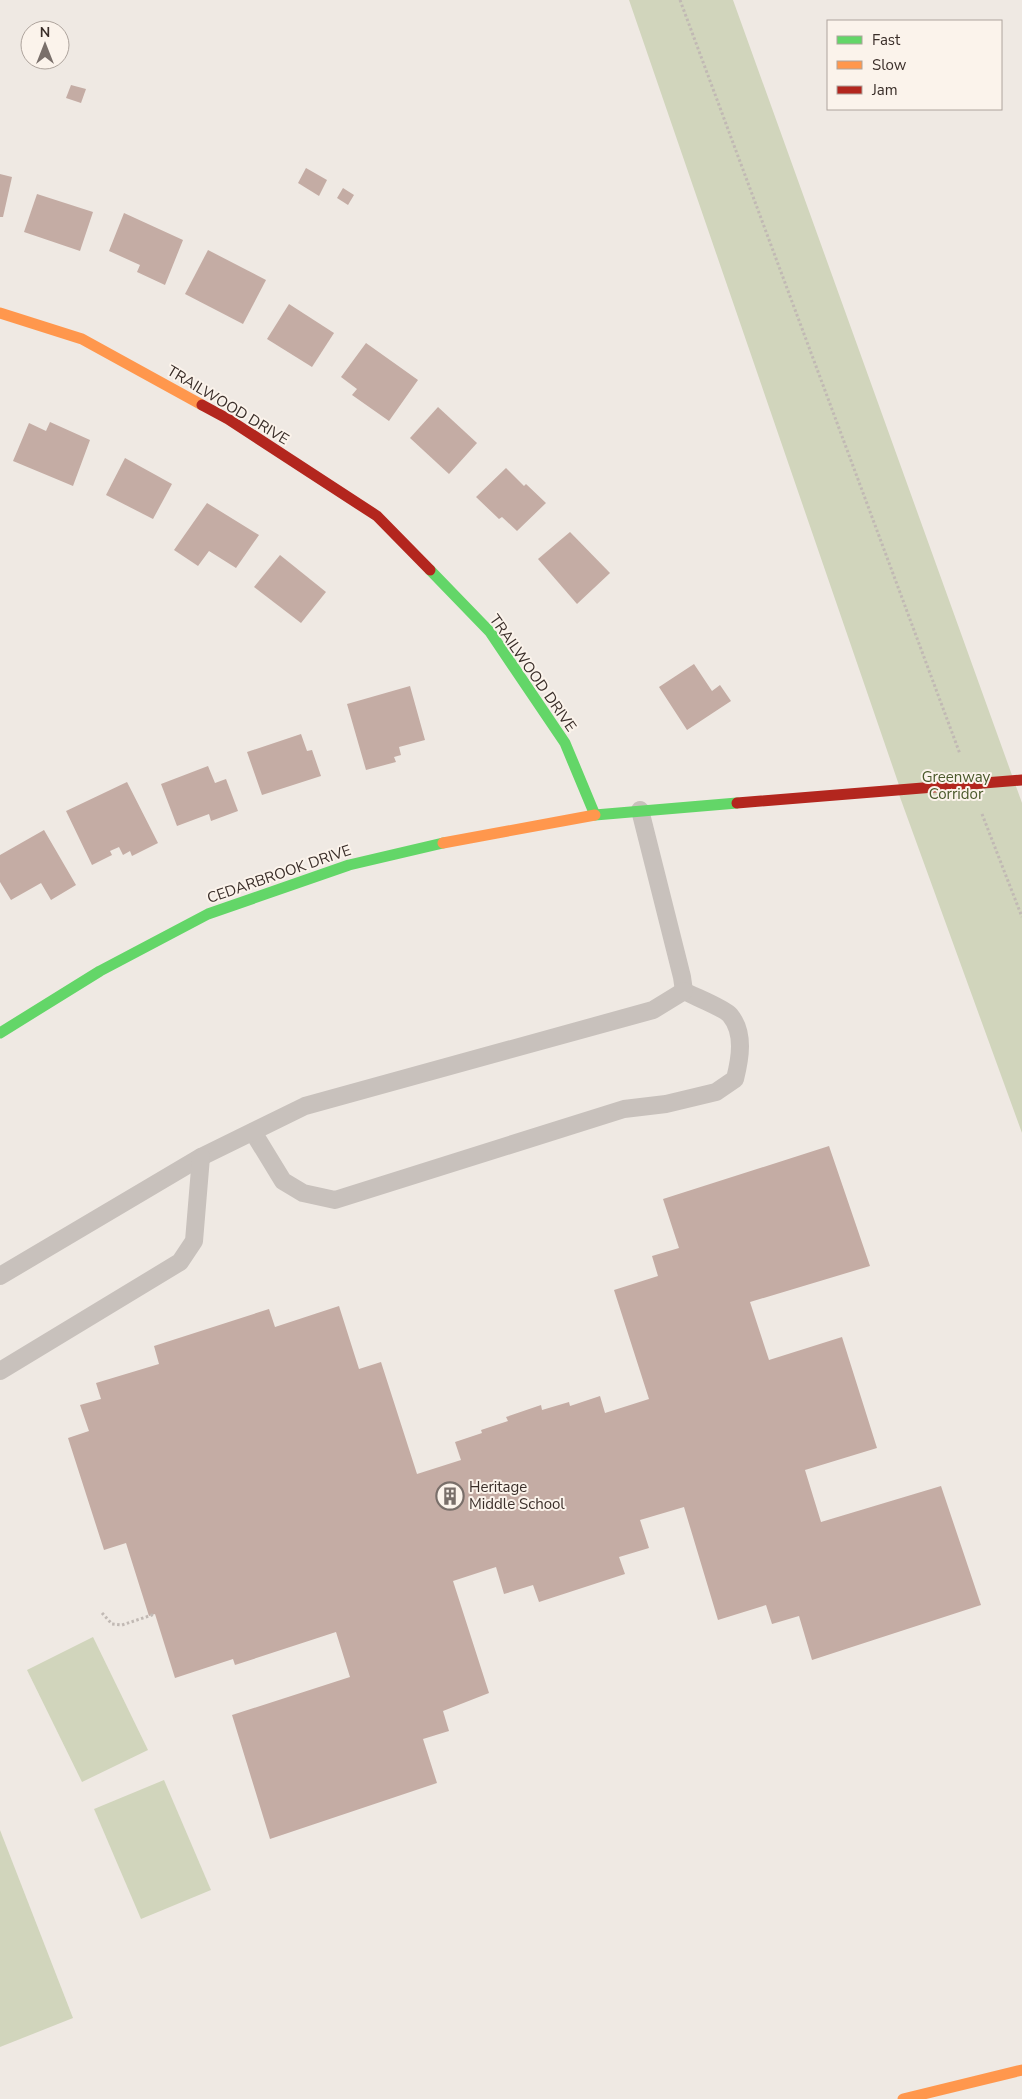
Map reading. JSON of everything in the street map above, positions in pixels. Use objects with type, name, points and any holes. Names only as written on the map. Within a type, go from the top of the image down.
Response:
[{"type":"street","name":"TRAILWOOD DRIVE","points":[[0,313],[82,339],[228,418],[378,516],[490,632],[565,743],[595,815]]},
{"type":"street","points":[[595,815],[1022,780]]},
{"type":"street","name":"CEDARBROOK DRIVE","points":[[0,1033],[100,971],[208,914],[348,865],[463,838],[595,815]]},
{"type":"street","points":[[904,2099],[1022,2070]]},
{"type":"lane","points":[[640,810],[684,991]]},
{"type":"lane","points":[[253,1132],[283,1180],[303,1193],[336,1200],[624,1109],[666,1104],[716,1092],[735,1080],[741,1055],[737,1029],[729,1014],[684,991]]},
{"type":"lane","points":[[0,1276],[201,1157],[304,1106],[653,1010],[684,991]]},
{"type":"lane","points":[[0,1371],[180,1262],[194,1241],[201,1157]]},
{"type":"path","points":[[680,0],[970,783],[1022,917]]},
{"type":"path","points":[[102,1613],[112,1624],[122,1625],[155,1614]]},
{"type":"green space","name":"Greenway Corridor","points":[[629,0],[733,0],[1022,803],[1022,1133],[897,789],[900,788]]},
{"type":"green space","points":[[93,1637],[148,1750],[82,1782],[27,1670]]},
{"type":"green space","points":[[164,1780],[211,1890],[141,1919],[94,1809]]},
{"type":"green space","points":[[0,1830],[73,2018],[0,2047]]},
{"type":"building","points":[[71,85],[86,89],[81,103],[66,98]]},
{"type":"building","points":[[306,168],[327,180],[319,196],[298,183]]},
{"type":"building","points":[[0,174],[12,177],[3,217],[0,217]]},
{"type":"building","points":[[343,188],[354,195],[348,205],[337,198]]},
{"type":"building","points":[[37,194],[93,212],[80,251],[24,232]]},
{"type":"building","points":[[124,213],[183,240],[165,285],[137,272],[140,265],[109,251]]},
{"type":"building","points":[[208,250],[266,280],[243,324],[185,294]]},
{"type":"building","points":[[289,304],[334,333],[312,367],[267,339]]},
{"type":"building","points":[[366,343],[418,380],[389,421],[352,395],[357,389],[341,377]]},
{"type":"building","points":[[438,407],[477,443],[449,474],[410,438]]},
{"type":"building","points":[[50,422],[90,440],[73,486],[13,461],[29,423],[46,431]]},
{"type":"building","points":[[125,458],[172,484],[153,519],[106,495]]},
{"type":"building","points":[[506,468],[524,486],[526,484],[546,503],[517,531],[502,517],[499,519],[476,497]]},
{"type":"building","points":[[207,503],[259,535],[236,568],[209,551],[198,566],[174,550]]},
{"type":"building","points":[[570,532],[610,573],[577,604],[538,559]]},
{"type":"building","points":[[280,555],[326,592],[301,623],[254,587]]},
{"type":"building","points":[[694,664],[712,691],[720,685],[731,701],[687,730],[659,687]]},
{"type":"building","points":[[410,686],[425,740],[399,747],[401,755],[394,757],[396,762],[366,770],[347,704]]},
{"type":"building","points":[[301,734],[307,751],[312,750],[321,776],[262,795],[247,752]]},
{"type":"building","points":[[208,766],[215,783],[226,779],[238,811],[211,821],[209,814],[177,826],[161,784]]},
{"type":"building","points":[[127,782],[158,843],[132,856],[130,851],[123,855],[119,847],[110,851],[112,855],[92,865],[66,811]]},
{"type":"building","points":[[44,830],[76,885],[51,900],[41,883],[11,900],[0,882],[0,855]]},
{"type":"building","name":"Heritage Middle School","points":[[829,1146],[870,1266],[750,1302],[769,1360],[842,1337],[877,1448],[805,1470],[821,1522],[941,1486],[981,1605],[812,1660],[799,1616],[772,1624],[766,1605],[718,1620],[684,1507],[640,1520],[649,1548],[619,1557],[625,1574],[539,1602],[533,1585],[504,1594],[496,1567],[453,1581],[489,1693],[443,1711],[449,1731],[423,1739],[437,1783],[270,1839],[232,1715],[350,1677],[336,1632],[235,1665],[233,1659],[175,1678],[155,1614],[149,1616],[126,1543],[104,1550],[68,1438],[89,1431],[80,1405],[101,1399],[96,1383],[159,1364],[154,1346],[269,1309],[275,1327],[339,1306],[359,1369],[381,1362],[417,1474],[461,1460],[455,1442],[482,1433],[481,1430],[508,1421],[506,1417],[541,1405],[542,1410],[569,1402],[570,1406],[600,1396],[605,1413],[649,1399],[614,1290],[658,1276],[652,1256],[679,1248],[663,1199]]},
{"type":"traffic: fast","points":[[430,570],[490,632],[565,743],[595,815],[737,803]]},
{"type":"traffic: fast","points":[[0,1033],[100,971],[208,914],[349,865],[443,843]]},
{"type":"traffic: slow","points":[[0,313],[82,339],[202,405]]},
{"type":"traffic: slow","points":[[443,843],[595,815]]},
{"type":"traffic: slow","points":[[903,2099],[1022,2070]]},
{"type":"traffic: jam","points":[[202,405],[228,419],[377,516],[430,570]]},
{"type":"traffic: jam","points":[[737,803],[1022,780]]},
{"type":"place","name":"Heritage Middle School","points":[[450,1496]]}]
